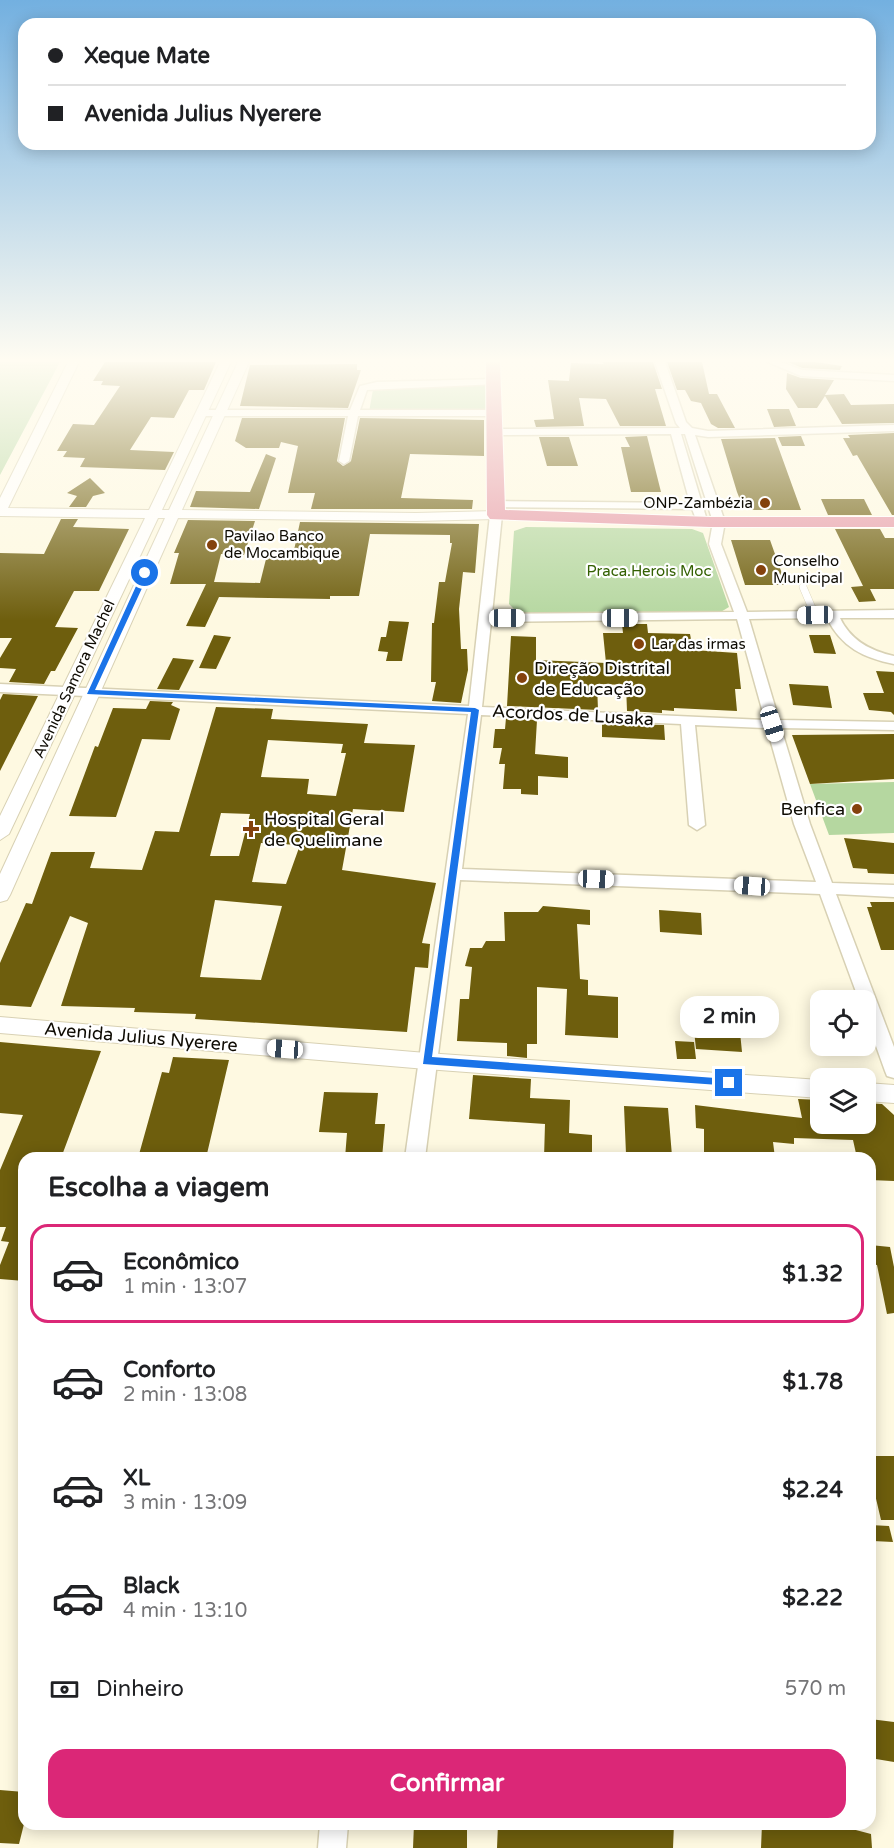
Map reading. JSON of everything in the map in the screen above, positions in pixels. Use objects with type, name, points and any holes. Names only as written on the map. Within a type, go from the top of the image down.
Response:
[{"type":"main road","points":[[496,448],[496,510],[708,521],[894,522]]},
{"type":"street","points":[[31,448],[0,511],[173,514],[496,510],[475,710],[454,874],[426,1061],[416,1152]]},
{"type":"street","name":"Avenida Samora Machel","points":[[0,834],[28,779],[66,690],[82,662],[151,514],[186,448]]},
{"type":"street","name":"Avenida Samora Machel","points":[[0,895],[203,448]]},
{"type":"street","points":[[344,461],[347,448]]},
{"type":"street","points":[[684,448],[715,544],[742,616],[802,824],[894,1071]]},
{"type":"street","points":[[694,448],[708,521]]},
{"type":"street","points":[[484,618],[894,614]]},
{"type":"street","points":[[832,615],[838,630],[854,646],[894,660]]},
{"type":"street","name":"Acordos de Lusaka","points":[[0,688],[772,724],[894,726]]},
{"type":"street","points":[[688,720],[697,825]]},
{"type":"street","points":[[454,874],[894,891]]},
{"type":"street","name":"Avenida Julius Nyerere","points":[[0,1025],[426,1061],[810,1088]]},
{"type":"street","points":[[876,1093],[894,1094]]},
{"type":"street","points":[[332,1848],[334,1830]]},
{"type":"lane","points":[[803,586],[815,615]]},
{"type":"green space","points":[[0,448],[14,448],[0,475]]},
{"type":"green space","name":"Praca.Herois Moc","points":[[526,527],[692,529],[703,533],[729,607],[719,613],[518,613],[509,604],[514,531]]},
{"type":"green space","name":"Benfica","points":[[894,782],[894,833],[829,835],[810,784]]},
{"type":"building","points":[[59,448],[131,448],[130,450],[174,452],[165,470],[80,467],[85,458],[63,457],[67,451],[57,451]]},
{"type":"building","points":[[298,448],[339,448],[337,461],[343,466],[351,461],[354,448],[484,448],[484,456],[410,454],[401,498],[473,500],[472,509],[311,509],[315,493],[288,493]]},
{"type":"building","points":[[542,448],[572,448],[578,466],[547,466]]},
{"type":"building","points":[[621,448],[650,448],[661,492],[631,492]]},
{"type":"building","points":[[724,448],[779,448],[801,510],[748,510],[747,507],[743,507]]},
{"type":"building","points":[[849,448],[894,448],[894,515],[857,455],[853,456]]},
{"type":"building","points":[[266,454],[276,458],[259,509],[190,507],[196,491],[250,492]]},
{"type":"building","points":[[90,478],[105,493],[93,496],[86,507],[69,507],[77,496],[67,493]]},
{"type":"building","points":[[821,499],[864,499],[872,515],[828,515]]},
{"type":"building","points":[[61,519],[78,519],[73,527],[129,529],[99,591],[74,591],[55,627],[78,628],[55,671],[51,671],[44,684],[9,682],[16,669],[0,668],[0,658],[12,638],[0,638],[0,553],[44,554]]},
{"type":"building","points":[[188,520],[255,521],[244,555],[221,554],[214,582],[260,583],[267,555],[293,555],[300,522],[479,524],[475,573],[463,572],[459,609],[461,649],[467,649],[468,670],[461,703],[432,701],[436,682],[431,682],[432,623],[434,623],[439,582],[445,582],[452,543],[450,543],[450,535],[370,534],[359,596],[330,596],[330,599],[219,597],[205,627],[186,626],[206,584],[170,584],[179,553],[174,553]]},
{"type":"building","points":[[835,529],[880,529],[885,538],[894,538],[894,589],[870,589],[876,601],[859,602],[851,587],[863,586]]},
{"type":"building","name":"Conselho Municipal","points":[[731,540],[770,540],[786,585],[745,585]]},
{"type":"building","points":[[389,621],[409,622],[402,661],[386,661],[388,652],[378,651],[381,637],[386,637]]},
{"type":"building","points":[[622,624],[647,624],[648,633],[690,634],[693,650],[737,653],[741,689],[735,689],[737,711],[674,708],[674,711],[662,710],[662,713],[627,711],[626,685],[597,684],[598,710],[507,706],[511,636],[536,637],[536,660],[606,663],[603,633],[623,633]]},
{"type":"building","points":[[214,635],[231,637],[216,669],[199,668]]},
{"type":"building","points":[[809,635],[830,635],[836,654],[814,653]]},
{"type":"building","points":[[173,658],[194,660],[179,690],[157,689]]},
{"type":"building","points":[[876,671],[894,672],[894,715],[891,712],[869,710],[863,693],[884,693]]},
{"type":"building","points":[[789,684],[828,686],[832,708],[793,705]]},
{"type":"building","points":[[3,694],[38,696],[0,771],[0,700]]},
{"type":"building","points":[[150,701],[173,702],[171,705],[180,709],[170,740],[142,739],[116,817],[69,816],[95,746],[98,747],[113,708],[146,709]]},
{"type":"building","points":[[216,707],[273,709],[271,719],[368,724],[364,743],[415,745],[404,812],[353,809],[342,870],[436,883],[422,943],[430,944],[428,968],[415,967],[407,1032],[195,1019],[196,1014],[134,1012],[135,1008],[61,1006],[88,923],[70,916],[31,1007],[0,1005],[0,963],[26,903],[32,904],[51,852],[95,852],[90,868],[142,870],[155,831],[179,832]],"holes":[[[268,740],[343,744],[341,753],[346,753],[336,796],[307,794],[309,779],[261,777]],[[221,813],[250,814],[239,856],[210,856]],[[261,843],[300,845],[286,884],[252,882]],[[215,900],[282,906],[261,980],[200,977]]]},
{"type":"building","points":[[506,718],[537,720],[535,754],[568,757],[568,778],[538,776],[538,795],[521,794],[521,789],[503,789],[505,764],[499,764],[502,748],[493,748],[495,729],[505,729]]},
{"type":"building","points":[[602,723],[664,725],[665,740],[602,737]]},
{"type":"building","name":"Benfica","points":[[894,734],[894,779],[810,784],[792,735]]},
{"type":"building","points":[[844,838],[894,843],[894,874],[868,873],[867,869],[853,868]]},
{"type":"building","points":[[870,902],[894,902],[894,950],[881,950],[867,907],[872,907]]},
{"type":"building","points":[[543,906],[590,910],[590,925],[577,924],[580,979],[588,980],[588,995],[618,997],[618,1038],[565,1035],[567,989],[537,987],[537,1044],[527,1044],[527,1058],[507,1056],[507,1043],[457,1041],[460,999],[469,999],[472,967],[465,966],[470,948],[482,948],[486,941],[505,941],[504,912],[538,912]]},
{"type":"building","points":[[659,910],[701,913],[702,935],[660,932]]},
{"type":"building","points":[[691,1002],[708,1003],[710,1020],[739,1022],[742,1052],[696,1049]]},
{"type":"building","points":[[675,1041],[694,1042],[696,1059],[677,1059]]},
{"type":"building","points":[[0,1042],[101,1051],[63,1152],[18,1152],[18,1280],[0,1279],[0,1265],[9,1242],[1,1241],[6,1227],[0,1227],[0,1170],[23,1115],[0,1113]]},
{"type":"building","points":[[173,1057],[229,1060],[207,1152],[140,1152],[162,1072],[169,1073]]},
{"type":"building","points":[[473,1075],[531,1079],[530,1098],[570,1100],[569,1133],[592,1135],[592,1152],[544,1152],[545,1124],[469,1119]]},
{"type":"building","points":[[324,1092],[378,1093],[375,1124],[385,1124],[383,1152],[345,1152],[347,1133],[319,1132]]},
{"type":"building","points":[[798,1099],[810,1100],[810,1134],[876,1134],[876,1104],[882,1104],[894,1115],[894,1181],[876,1180],[876,1152],[856,1152],[853,1140],[794,1138],[794,1144],[773,1142],[774,1152],[704,1152],[704,1129],[696,1128],[695,1105],[802,1118]]},
{"type":"building","points":[[624,1106],[668,1108],[672,1152],[626,1152]]},
{"type":"building","points":[[876,1246],[890,1247],[894,1267],[894,1313],[887,1314],[877,1265]]},
{"type":"building","points":[[876,1456],[894,1456],[894,1520],[881,1520],[876,1499]]},
{"type":"building","points":[[876,1525],[889,1526],[893,1542],[876,1541]]},
{"type":"building","points":[[876,1720],[894,1722],[894,1762],[876,1759]]},
{"type":"building","points":[[0,1790],[18,1792],[18,1830],[22,1830],[19,1844],[0,1843]]},
{"type":"building","points":[[414,1830],[467,1830],[467,1848],[413,1848]]},
{"type":"building","points":[[498,1830],[674,1830],[673,1848],[497,1848]]},
{"type":"building","points":[[762,1830],[856,1830],[871,1834],[872,1848],[761,1848]]},
{"type":"place","name":"ONP-Zambézia","points":[[765,503]]},
{"type":"place","name":"Pavilao Banco de Mocambique","points":[[212,545]]},
{"type":"place","name":"Conselho Municipal","points":[[761,570]]},
{"type":"place","name":"Lar das irmas","points":[[639,644]]},
{"type":"place","name":"Direção Distrital de Educação","points":[[522,678]]},
{"type":"place","name":"Benfica","points":[[857,809]]},
{"type":"place","name":"Hospital Geral de Quelimane","points":[[251,829]]},
{"type":"route","points":[[145,573],[90,693],[475,710],[451,896],[426,1061],[729,1083]]}]
